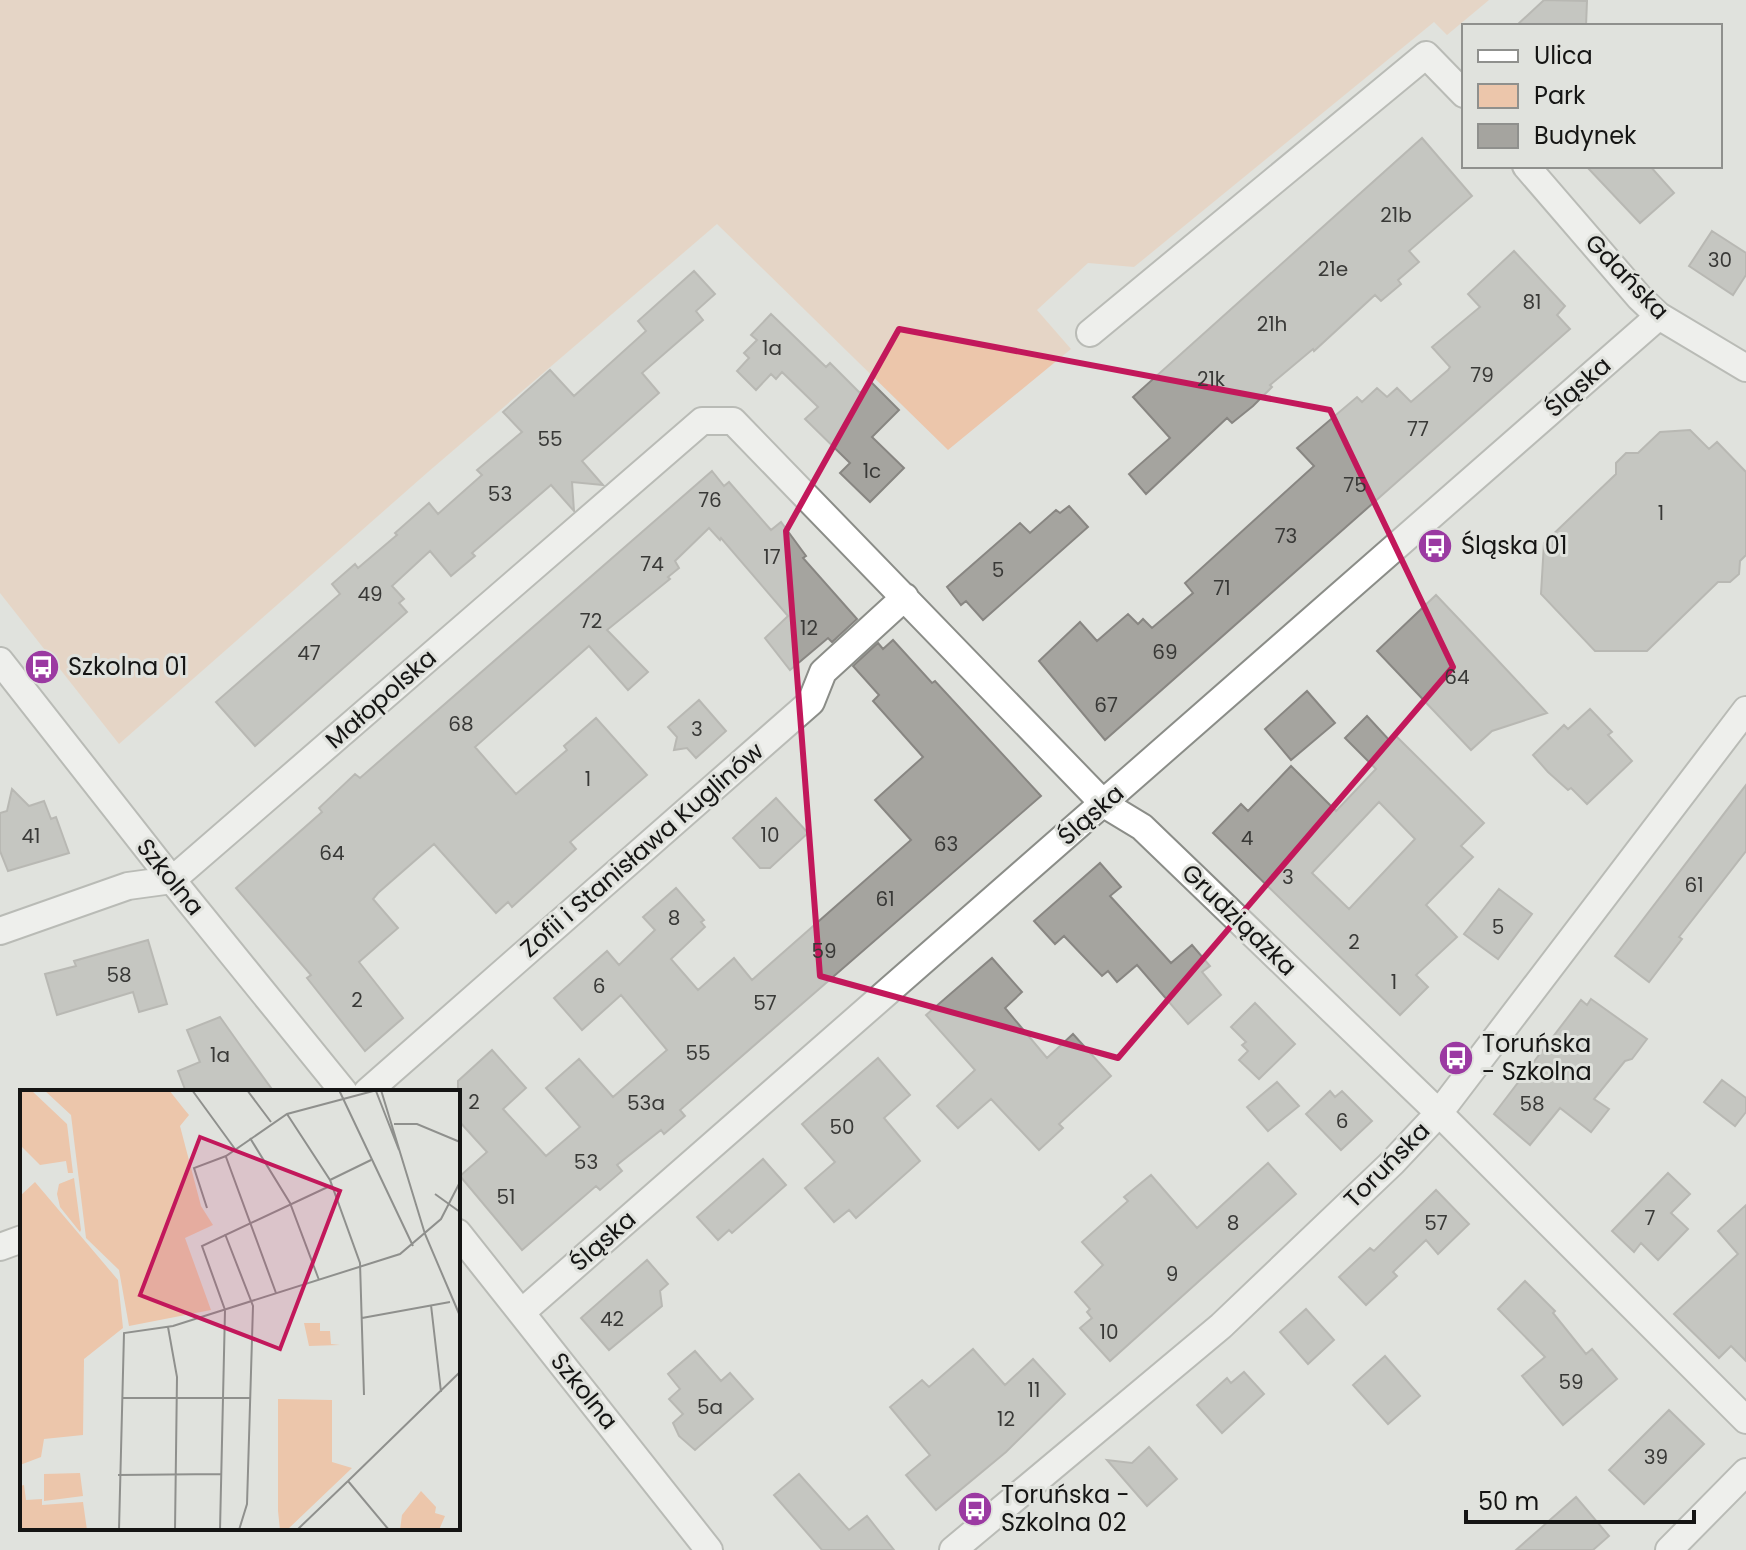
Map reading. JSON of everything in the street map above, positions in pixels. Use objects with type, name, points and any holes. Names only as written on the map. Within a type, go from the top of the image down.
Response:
[{"type":"street","points":[[1090,333],[1426,55],[1462,92]]},
{"type":"street","name":"Gdańska","points":[[1528,168],[1659,316],[1746,368]]},
{"type":"street","name":"Śląska","points":[[522,1312],[1659,316]]},
{"type":"street","name":"Małopolska","points":[[172,880],[702,421],[733,421]]},
{"type":"street","name":"Grudziądzka","points":[[733,421],[1104,804],[1142,827],[1439,1113],[1746,1420]]},
{"type":"street","name":"Zofii i Stanisława Kuglinów","points":[[369,1090],[811,702],[823,672],[905,597]]},
{"type":"street","name":"Szkolna","points":[[0,661],[342,1090]]},
{"type":"street","name":"Toruńska","points":[[953,1550],[1221,1326],[1392,1163],[1439,1113],[1746,710]]},
{"type":"street","points":[[0,931],[128,886],[172,880]]},
{"type":"street","name":"Szkolna","points":[[460,1235],[709,1550]]},
{"type":"street","points":[[0,1247],[20,1240]]},
{"type":"street","points":[[1669,1550],[1746,1472]]},
{"type":"highlighted area","points":[[899,329],[1330,410],[1453,667],[1118,1058],[820,976],[786,531]]},
{"type":"green space","points":[[0,0],[1489,0],[1447,35],[1434,22],[1134,267],[1088,263],[1037,310],[1071,349],[948,450],[717,224],[428,472],[119,744],[0,593]]},
{"type":"building","points":[[1544,0],[1587,1],[1586,24],[1518,24]]},
{"type":"building","points":[[1422,138],[1472,196],[1409,251],[1419,262],[1398,280],[1401,284],[1381,301],[1375,295],[1314,351],[1270,385],[1272,387],[1253,406],[1232,423],[1227,418],[1146,494],[1129,474],[1170,438],[1133,397]]},
{"type":"building","points":[[1588,168],[1652,168],[1674,193],[1640,223]]},
{"type":"building","points":[[1712,231],[1746,253],[1746,275],[1733,295],[1689,266]]},
{"type":"building","points":[[1514,251],[1565,306],[1557,315],[1570,329],[1105,740],[1039,661],[1080,622],[1097,641],[1128,614],[1138,624],[1143,619],[1152,628],[1193,593],[1185,583],[1314,466],[1297,448],[1357,397],[1362,402],[1377,388],[1387,397],[1397,388],[1411,402],[1448,370],[1450,367],[1432,347],[1480,307],[1468,294]]},
{"type":"building","points":[[694,271],[715,294],[696,311],[703,320],[642,373],[659,393],[582,461],[603,485],[572,482],[574,511],[551,485],[472,553],[475,556],[451,576],[430,551],[392,586],[404,599],[399,603],[407,612],[255,746],[216,702],[340,594],[332,584],[355,564],[358,568],[429,503],[438,514],[482,475],[477,470],[522,432],[503,412],[550,370],[574,396],[646,331],[638,321]]},
{"type":"building","points":[[771,314],[826,367],[830,363],[860,393],[871,382],[899,410],[872,437],[904,468],[870,502],[840,473],[850,463],[805,419],[818,407],[782,372],[776,379],[771,374],[756,390],[737,371],[749,358],[744,353],[757,340],[751,335]]},
{"type":"building","points":[[1690,430],[1709,449],[1717,442],[1746,472],[1746,555],[1740,561],[1739,574],[1730,582],[1718,582],[1647,651],[1595,651],[1541,594],[1544,543],[1616,474],[1616,463],[1626,453],[1638,453],[1660,432]]},
{"type":"building","points":[[712,471],[724,486],[729,482],[771,530],[781,522],[806,556],[803,558],[857,619],[832,642],[828,638],[790,670],[765,638],[788,616],[709,528],[675,561],[679,568],[668,577],[670,579],[607,630],[648,672],[628,690],[589,646],[475,747],[516,794],[567,750],[564,746],[596,718],[647,775],[570,842],[576,849],[512,907],[508,902],[496,913],[434,844],[378,893],[373,899],[398,928],[359,962],[403,1018],[365,1051],[307,978],[311,975],[236,888],[322,812],[319,808],[355,774],[360,778]]},
{"type":"building","points":[[1069,506],[1088,527],[983,620],[966,601],[961,605],[947,587],[1020,523],[1030,533],[1056,510],[1060,513]]},
{"type":"building","points":[[1436,595],[1547,713],[1492,731],[1471,750],[1377,651]]},
{"type":"building","points":[[893,640],[1041,796],[680,1110],[685,1116],[664,1134],[661,1130],[617,1165],[622,1171],[600,1190],[596,1186],[522,1250],[460,1176],[487,1152],[460,1122],[458,1081],[492,1050],[526,1088],[503,1109],[546,1156],[580,1127],[546,1088],[579,1059],[613,1097],[667,1050],[621,995],[582,1030],[554,998],[607,951],[619,965],[655,930],[643,917],[676,888],[704,920],[701,922],[705,927],[671,959],[698,990],[734,958],[752,980],[911,840],[875,800],[923,757],[873,701],[879,695],[853,666],[878,643],[883,649]]},
{"type":"building","points":[[1307,691],[1335,723],[1291,760],[1265,729]]},
{"type":"building","points":[[699,700],[726,731],[696,758],[687,748],[674,750],[677,737],[668,727]]},
{"type":"building","points":[[1590,709],[1612,732],[1608,735],[1632,761],[1587,804],[1548,772],[1533,755],[1564,725],[1568,729]]},
{"type":"building","points":[[1367,716],[1390,741],[1395,735],[1484,823],[1461,846],[1473,857],[1426,905],[1457,937],[1416,975],[1428,987],[1400,1015],[1213,833],[1241,804],[1248,811],[1291,766],[1336,811],[1376,769],[1345,738]],"holes":[[[1379,802],[1415,839],[1349,909],[1312,873]]]},
{"type":"building","points":[[1746,785],[1746,851],[1679,937],[1682,939],[1649,982],[1615,956]]},
{"type":"building","points":[[12,789],[29,806],[44,801],[51,819],[56,817],[69,853],[8,871],[0,851],[0,813],[7,811]]},
{"type":"building","points":[[776,798],[808,833],[770,868],[760,868],[733,838]]},
{"type":"building","points":[[1100,863],[1121,887],[1110,896],[1171,963],[1192,945],[1210,966],[1202,972],[1221,995],[1188,1024],[1137,965],[1117,982],[1108,971],[1102,976],[1064,936],[1055,944],[1034,921]]},
{"type":"building","points":[[1499,889],[1532,914],[1498,959],[1464,934]]},
{"type":"building","points":[[148,940],[167,1004],[139,1012],[133,992],[57,1015],[45,974],[76,966],[74,961]]},
{"type":"building","points":[[992,958],[1022,992],[1005,1008],[1047,1058],[1073,1034],[1111,1076],[1059,1124],[1063,1128],[1039,1150],[991,1099],[958,1128],[937,1106],[975,1070],[926,1015]]},
{"type":"building","points":[[1591,999],[1647,1039],[1594,1099],[1609,1109],[1591,1132],[1560,1108],[1530,1145],[1494,1114],[1581,1000],[1587,1005]]},
{"type":"building","points":[[1255,1003],[1295,1044],[1259,1079],[1239,1060],[1248,1051],[1242,1045],[1246,1042],[1231,1027]]},
{"type":"building","points":[[220,1017],[273,1090],[185,1090],[178,1071],[200,1062],[187,1030]]},
{"type":"building","points":[[878,1058],[910,1095],[884,1118],[920,1161],[856,1218],[849,1210],[834,1222],[805,1188],[835,1162],[802,1124]]},
{"type":"building","points":[[1722,1080],[1746,1098],[1746,1112],[1735,1126],[1704,1102]]},
{"type":"building","points":[[1277,1082],[1299,1106],[1268,1131],[1247,1107]]},
{"type":"building","points":[[1330,1091],[1335,1097],[1342,1091],[1372,1121],[1341,1150],[1306,1114]]},
{"type":"building","points":[[763,1159],[786,1185],[732,1233],[729,1230],[718,1240],[697,1217]]},
{"type":"building","points":[[1268,1163],[1296,1194],[1110,1361],[1080,1328],[1092,1318],[1087,1312],[1090,1309],[1075,1292],[1103,1265],[1082,1242],[1128,1201],[1124,1197],[1151,1175],[1197,1228]]},
{"type":"building","points":[[1668,1173],[1690,1194],[1671,1213],[1688,1229],[1658,1260],[1641,1243],[1634,1252],[1612,1231]]},
{"type":"building","points":[[1436,1190],[1469,1224],[1438,1254],[1426,1240],[1393,1272],[1397,1276],[1366,1305],[1339,1277],[1370,1248],[1374,1251]]},
{"type":"building","points":[[1746,1205],[1746,1361],[1731,1346],[1719,1358],[1674,1314],[1738,1254],[1718,1231]]},
{"type":"building","points":[[647,1260],[668,1284],[660,1291],[662,1306],[609,1350],[581,1318]]},
{"type":"building","points":[[1525,1281],[1555,1311],[1553,1313],[1586,1354],[1592,1349],[1617,1379],[1563,1425],[1522,1376],[1545,1357],[1498,1309]]},
{"type":"building","points":[[1306,1309],[1334,1340],[1308,1364],[1280,1332]]},
{"type":"building","points":[[973,1349],[1005,1385],[1033,1359],[1065,1394],[1006,1452],[936,1510],[906,1475],[930,1455],[890,1407],[922,1380],[929,1387]]},
{"type":"building","points":[[695,1351],[721,1381],[730,1373],[753,1399],[695,1450],[679,1436],[673,1423],[683,1414],[669,1399],[680,1389],[668,1374]]},
{"type":"building","points":[[1385,1356],[1420,1396],[1388,1424],[1353,1385]]},
{"type":"building","points":[[1244,1372],[1264,1394],[1222,1433],[1197,1405],[1227,1378],[1231,1383]]},
{"type":"building","points":[[1669,1410],[1704,1444],[1644,1504],[1609,1470]]},
{"type":"building","points":[[1149,1447],[1177,1479],[1147,1506],[1107,1460],[1132,1463]]},
{"type":"building","points":[[799,1474],[849,1530],[867,1516],[894,1550],[822,1550],[774,1495]]},
{"type":"building","points":[[1576,1497],[1609,1536],[1593,1550],[1516,1550]]},
{"type":"place","name":"Śląska 01","points":[[1435,546]]},
{"type":"place","name":"Szkolna 01","points":[[42,667]]},
{"type":"place","name":"Toruńska - Szkolna","points":[[1456,1058]]},
{"type":"place","name":"Toruńska - Szkolna 02","points":[[975,1509]]}]
